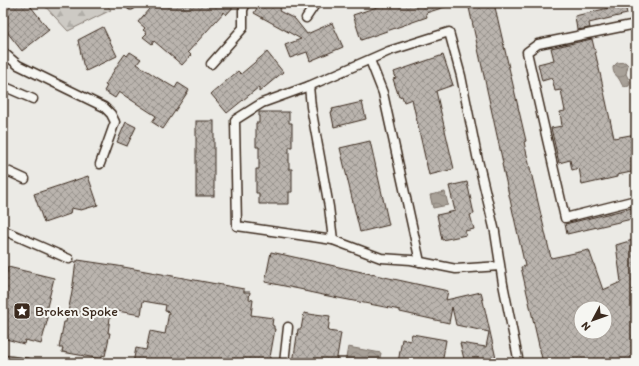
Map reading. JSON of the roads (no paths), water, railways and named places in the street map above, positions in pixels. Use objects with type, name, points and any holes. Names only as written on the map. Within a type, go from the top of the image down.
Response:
[{"type":"lane","points":[[211,64],[243,28],[243,10],[246,3]]},
{"type":"lane","points":[[306,18],[316,3]]},
{"type":"lane","points":[[636,24],[538,44],[527,52],[565,218],[636,200]]},
{"type":"lane","points":[[500,266],[456,269],[411,260],[381,258],[333,240],[237,226],[235,120],[262,103],[309,86],[389,51],[448,32],[461,76],[477,156],[495,232],[500,266],[519,363]]},
{"type":"lane","points":[[3,52],[18,65],[104,107],[111,114],[115,122],[100,164]]},
{"type":"lane","points":[[370,60],[383,93],[420,262]]},
{"type":"lane","points":[[3,86],[33,99]]},
{"type":"lane","points":[[309,86],[311,107],[329,207],[333,240]]},
{"type":"lane","points":[[3,169],[25,179]]},
{"type":"lane","points":[[3,230],[69,259]]},
{"type":"lane","points":[[284,363],[288,327]]},
{"type":"lane","points":[[3,360],[27,363]]},
{"type":"water","points":[[625,62],[628,65],[626,74],[630,82],[629,86],[625,87],[622,86],[614,73],[613,67],[617,63]]},
{"type":"water","points":[[445,192],[448,205],[433,208],[430,195]]},
{"type":"water","points":[[348,347],[381,353],[379,363],[359,360],[358,363],[345,363]]},
{"type":"place","name":"Broken Spoke","points":[[22,311]]}]
